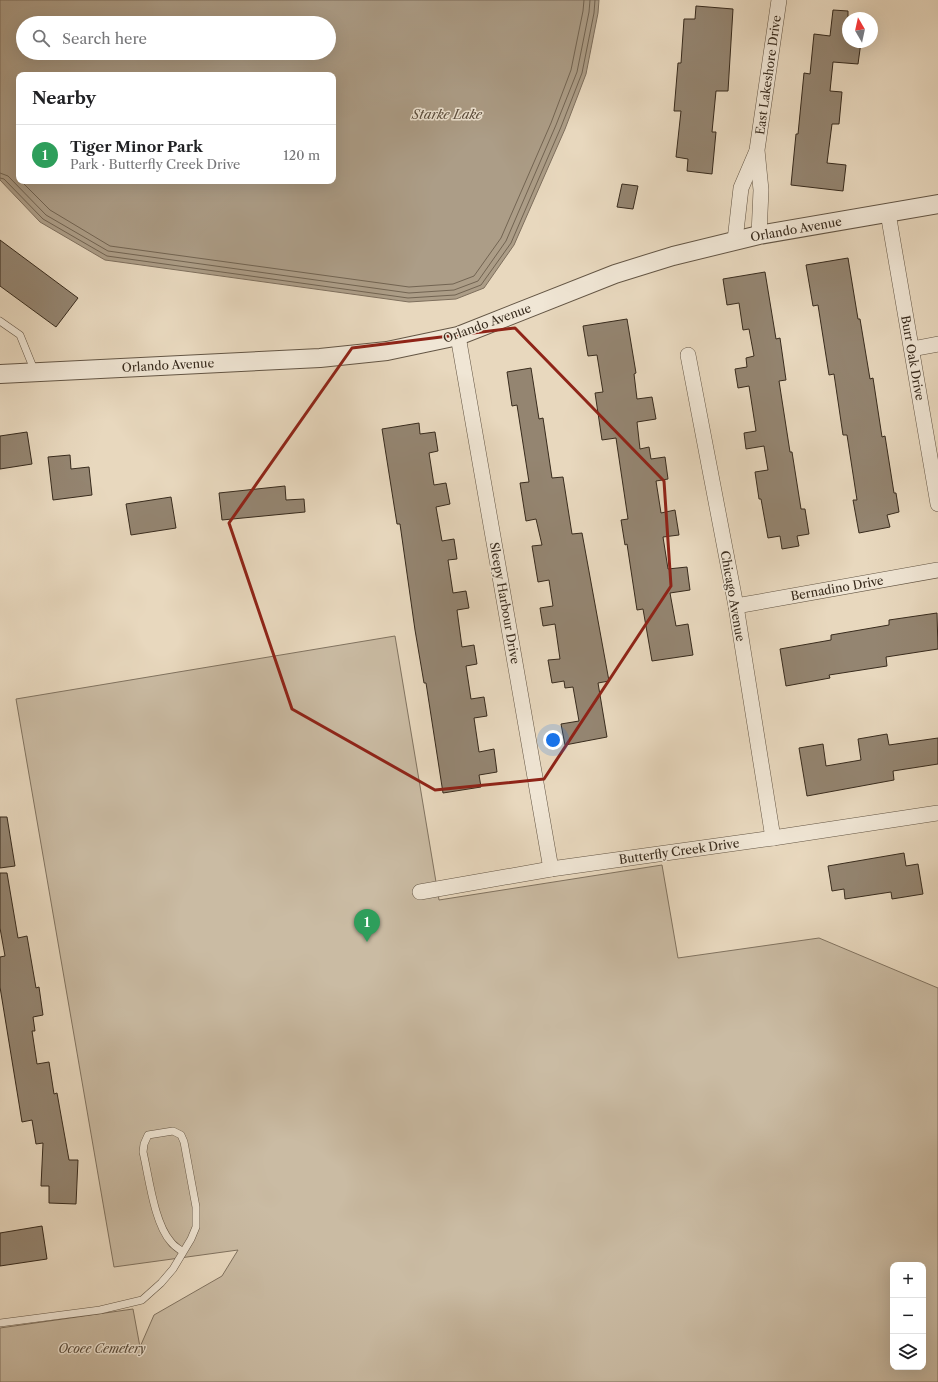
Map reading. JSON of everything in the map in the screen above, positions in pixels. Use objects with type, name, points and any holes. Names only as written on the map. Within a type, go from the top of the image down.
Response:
[{"type":"street","name":"East Lakeshore Drive","points":[[759,235],[761,190],[757,150],[779,0]]},
{"type":"street","name":"East Lakeshore Drive","points":[[735,240],[741,188],[757,150]]},
{"type":"street","name":"Orlando Avenue","points":[[0,374],[320,358],[387,351],[458,336],[615,274],[673,256],[759,235],[938,204]]},
{"type":"street","name":"Burr Oak Drive","points":[[888,213],[938,504]]},
{"type":"street","name":"Sleepy Harbour Drive","points":[[458,336],[551,869]]},
{"type":"street","points":[[912,349],[938,344]]},
{"type":"street","name":"Chicago Avenue","points":[[688,355],[736,606],[773,838]]},
{"type":"street","name":"Bernadino Drive","points":[[736,606],[938,570]]},
{"type":"street","name":"Butterfly Creek Drive","points":[[420,892],[551,869],[938,813]]},
{"type":"lane","points":[[0,321],[20,335],[35,372]]},
{"type":"lane","points":[[0,1323],[100,1310],[142,1300],[161,1283],[173,1269],[191,1239],[196,1227],[196,1207],[184,1142],[181,1135],[173,1132],[148,1135],[144,1144],[143,1152],[156,1211],[171,1242],[183,1252]]},
{"type":"highlighted area","points":[[515,328],[664,481],[671,586],[544,779],[435,790],[292,709],[229,523],[352,348]]},
{"type":"green space","name":"Ocoee Cemetery","points":[[395,636],[439,900],[662,865],[678,958],[819,938],[938,988],[938,1382],[0,1382],[0,1328],[133,1309],[140,1347],[154,1315],[222,1276],[238,1250],[114,1267],[16,699]]},
{"type":"water","name":"Starke Lake","points":[[0,0],[599,0],[598,13],[586,74],[565,129],[514,245],[484,288],[456,299],[409,302],[105,260],[40,222],[0,180]]},
{"type":"building","points":[[696,6],[733,9],[728,91],[716,91],[712,132],[716,132],[712,174],[687,171],[688,159],[676,157],[681,111],[674,111],[678,63],[681,63],[684,19],[695,19]]},
{"type":"building","points":[[833,10],[848,11],[842,12],[842,48],[860,48],[858,64],[833,62],[830,91],[842,92],[839,124],[832,124],[827,163],[846,165],[843,191],[791,185],[804,73],[810,74],[814,34],[830,36]]},
{"type":"building","points":[[622,184],[638,186],[633,209],[617,207]]},
{"type":"building","points":[[0,240],[78,298],[56,327],[0,286]]},
{"type":"building","points":[[848,258],[870,379],[873,378],[882,437],[885,436],[894,493],[896,493],[899,512],[887,515],[890,527],[859,533],[853,500],[857,500],[847,435],[843,435],[834,374],[829,375],[818,305],[813,306],[806,265]]},
{"type":"building","points":[[765,272],[776,339],[780,338],[786,380],[779,381],[790,452],[792,452],[801,509],[805,509],[809,534],[797,536],[799,546],[782,549],[780,536],[768,538],[761,499],[759,499],[755,472],[768,470],[764,446],[746,449],[744,433],[756,431],[749,386],[738,388],[735,369],[747,367],[746,358],[754,356],[749,329],[743,330],[739,303],[727,305],[723,279]]},
{"type":"building","points":[[627,319],[636,373],[634,374],[637,399],[652,397],[656,419],[637,422],[640,449],[649,447],[651,459],[665,457],[668,479],[656,481],[661,513],[675,510],[679,535],[663,537],[668,569],[687,567],[690,590],[670,593],[676,626],[688,624],[693,655],[652,661],[643,609],[637,610],[627,544],[625,545],[621,520],[628,519],[616,438],[602,440],[595,393],[603,392],[597,355],[588,356],[583,326]]},
{"type":"building","points":[[531,368],[539,419],[543,418],[552,478],[563,477],[572,534],[582,533],[609,681],[598,683],[607,737],[565,745],[561,724],[579,721],[573,687],[565,688],[564,681],[552,683],[548,660],[560,659],[555,624],[543,626],[540,608],[553,606],[549,580],[538,582],[532,546],[542,545],[536,519],[526,521],[520,483],[529,482],[517,405],[512,406],[507,372]]},
{"type":"building","points":[[419,423],[420,434],[435,432],[438,451],[429,453],[434,485],[446,483],[450,504],[436,507],[442,541],[454,539],[457,559],[448,560],[453,593],[466,591],[469,608],[457,610],[462,647],[474,645],[477,664],[466,666],[471,699],[484,697],[487,716],[474,718],[479,752],[494,749],[497,772],[479,775],[481,787],[443,793],[426,683],[424,683],[415,630],[400,524],[397,524],[382,429]]},
{"type":"building","points":[[27,432],[32,464],[0,469],[0,436]]},
{"type":"building","points":[[70,455],[71,469],[89,467],[92,495],[53,500],[48,457]]},
{"type":"building","points":[[285,486],[286,500],[304,499],[305,512],[222,520],[219,493]]},
{"type":"building","points":[[171,497],[176,528],[131,535],[126,504]]},
{"type":"building","points":[[937,613],[938,649],[886,657],[887,666],[829,675],[830,678],[786,686],[780,649],[831,640],[831,635],[889,625],[889,620]]},
{"type":"building","points":[[887,734],[889,745],[938,738],[938,764],[893,771],[894,780],[807,796],[799,748],[823,744],[826,766],[861,760],[858,739]]},
{"type":"building","points":[[0,817],[7,817],[15,866],[0,868]]},
{"type":"building","points":[[904,853],[906,866],[918,864],[923,894],[892,899],[891,892],[845,899],[844,889],[832,891],[828,866]]},
{"type":"building","points":[[0,873],[7,873],[18,938],[27,936],[36,988],[39,987],[43,1015],[33,1017],[35,1031],[32,1031],[37,1064],[49,1062],[54,1094],[57,1093],[69,1160],[78,1160],[76,1204],[49,1203],[49,1186],[41,1186],[43,1143],[36,1144],[32,1120],[22,1122],[0,987],[0,957],[5,956],[0,928]]},
{"type":"building","points":[[42,1226],[47,1259],[0,1266],[0,1233]]},
{"type":"place","name":"Tiger Minor Park","points":[[367,942]]}]
